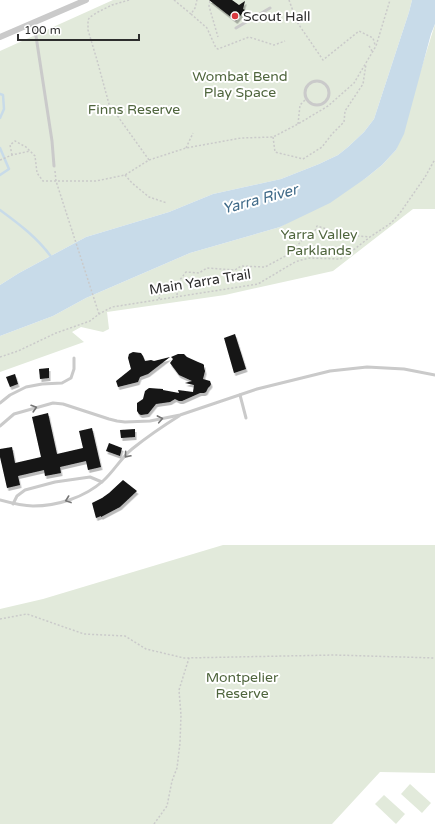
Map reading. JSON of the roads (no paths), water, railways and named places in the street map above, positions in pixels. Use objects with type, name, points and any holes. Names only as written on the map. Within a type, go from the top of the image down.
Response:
[{"type":"street","points":[[0,37],[86,0]]},
{"type":"lane","points":[[236,28],[270,8]]},
{"type":"lane","points":[[34,23],[52,140],[54,166]]},
{"type":"lane","points":[[316,80],[323,82],[327,86],[329,95],[323,103],[317,105],[306,99],[304,93],[310,82],[316,80]]},
{"type":"lane","points":[[0,403],[10,395],[26,387],[42,384],[62,383],[71,378],[74,369],[74,358]]},
{"type":"lane","points":[[0,426],[14,414],[53,403],[63,404],[109,419],[125,422],[150,421],[180,415],[257,389],[330,371],[367,367],[404,370],[435,375]]},
{"type":"lane","points":[[240,395],[246,418]]},
{"type":"lane","points":[[0,500],[13,504],[32,506],[60,503],[88,492],[102,482],[131,450],[154,432],[180,415]]},
{"type":"lane","points":[[13,504],[17,496],[25,490],[40,486],[72,479],[90,477],[102,482]]},
{"type":"water","name":"Yarra River","points":[[412,0],[435,0],[435,24],[404,134],[396,150],[382,165],[330,203],[280,227],[190,253],[86,298],[53,316],[0,336],[0,285],[19,273],[86,237],[169,212],[213,194],[281,179],[338,155],[348,147],[364,132],[374,119]]},
{"type":"waterway","points":[[0,94],[3,95],[4,109],[0,118]]},
{"type":"waterway","points":[[0,148],[9,169],[0,175]]},
{"type":"waterway","points":[[0,210],[21,226],[47,251],[52,258]]},
{"type":"place","name":"Scout Hall","points":[[235,16]]},
{"type":"park label","name":"Wombat Bend Play Space","points":[[240,84]]},
{"type":"park label","name":"Finns Reserve","points":[[134,109]]},
{"type":"park label","name":"Yarra Valley Parklands","points":[[319,242]]},
{"type":"park label","name":"Montpelier Reserve","points":[[242,686]]}]
